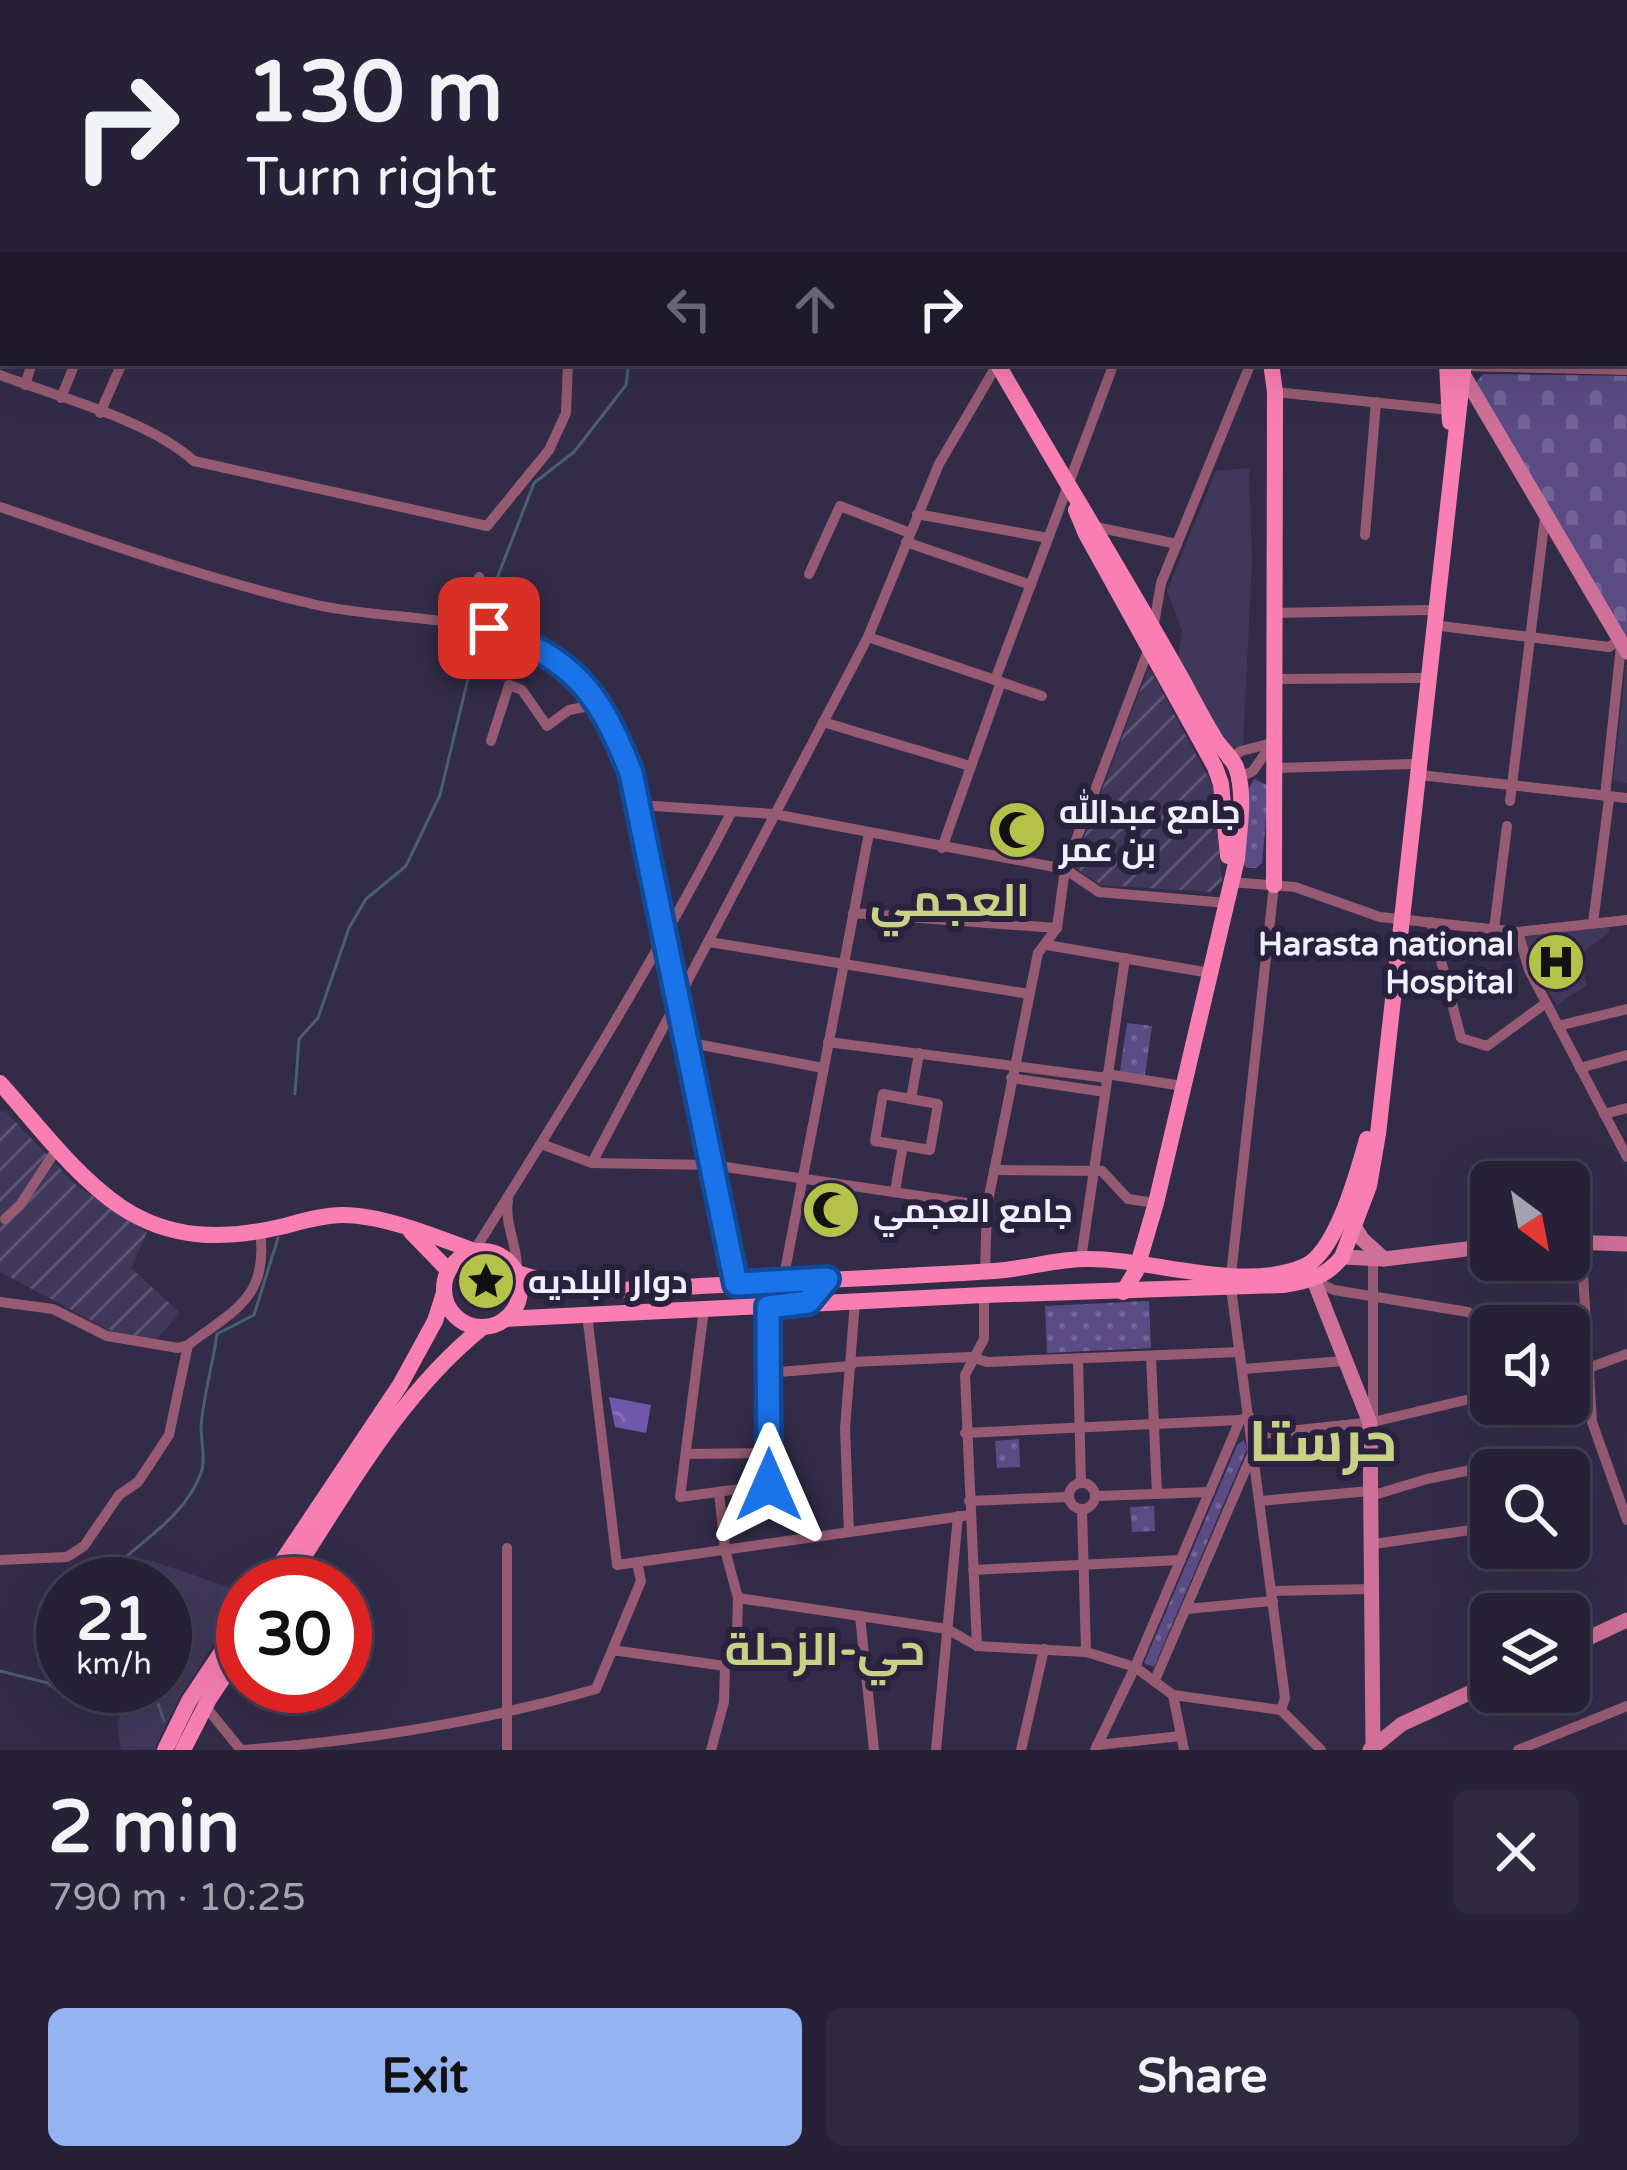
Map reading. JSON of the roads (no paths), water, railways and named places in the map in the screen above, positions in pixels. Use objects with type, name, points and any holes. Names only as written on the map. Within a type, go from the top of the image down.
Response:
[{"type":"main road","points":[[1000,366],[1067,487],[1154,625],[1216,741],[1226,772],[1227,903],[1156,1203],[1139,1263],[1123,1292]]},
{"type":"main road","points":[[1271,366],[1274,885]]},
{"type":"main road","points":[[1415,770],[1449,410],[1459,367]]},
{"type":"main road","points":[[304,1557],[411,1396],[449,1354],[483,1327],[505,1319],[1123,1292],[1311,1273],[1342,1257],[1369,1132],[1398,918],[1459,367]]},
{"type":"main road","points":[[1067,487],[1086,534],[1149,650],[1226,772]]},
{"type":"main road","points":[[0,1083],[91,1185],[124,1209],[168,1231],[207,1236],[336,1215],[361,1216],[499,1255],[517,1273],[575,1290],[985,1271],[1081,1258],[1139,1263],[1231,1281]]},
{"type":"main road","points":[[1311,1273],[1348,1219]]},
{"type":"main road","points":[[411,1231],[448,1270]]},
{"type":"main road","points":[[285,1557],[400,1385],[434,1321],[448,1270],[474,1251]]},
{"type":"main road","points":[[1059,1262],[1063,1279],[1081,1292]]},
{"type":"main road","points":[[505,1319],[519,1298],[517,1273]]},
{"type":"main road","points":[[798,1305],[817,1296],[827,1279]]},
{"type":"main road","points":[[444,1293],[457,1318],[483,1327]]},
{"type":"main road","points":[[165,1750],[216,1660]]},
{"type":"main road","points":[[183,1750],[216,1689]]},
{"type":"street","points":[[25,385],[31,366]]},
{"type":"street","points":[[62,398],[74,366]]},
{"type":"street","points":[[100,413],[121,366]]},
{"type":"street","points":[[0,375],[179,447],[194,461],[489,530],[549,450],[566,413],[568,366]]},
{"type":"street","points":[[592,1162],[868,637],[938,464],[996,366]]},
{"type":"street","points":[[942,848],[1030,584],[1113,366]]},
{"type":"street","points":[[985,1271],[987,1206],[1038,953],[1057,928],[1065,869],[1149,650],[1160,583],[1249,366]]},
{"type":"street","points":[[1502,366],[1459,367],[1622,646],[1605,796]]},
{"type":"street","points":[[1561,366],[1627,370]]},
{"type":"street","points":[[1275,392],[1449,410]]},
{"type":"street","points":[[1365,535],[1376,402]]},
{"type":"street","points":[[809,574],[839,506],[1030,584]]},
{"type":"street","points":[[0,507],[280,596],[329,608],[476,627],[548,655],[574,674],[599,704],[619,741],[639,806],[736,1284]]},
{"type":"street","points":[[917,514],[1048,538]]},
{"type":"street","points":[[1510,801],[1546,514]]},
{"type":"street","points":[[1096,527],[1177,544]]},
{"type":"street","points":[[476,627],[479,577]]},
{"type":"street","points":[[1274,613],[1431,620],[1622,646]]},
{"type":"street","points":[[868,637],[1042,696]]},
{"type":"street","points":[[1273,679],[1421,678]]},
{"type":"street","points":[[490,741],[509,685],[522,690],[547,726],[569,710],[599,704]]},
{"type":"street","points":[[823,722],[970,766]]},
{"type":"street","points":[[1226,772],[1253,770],[1272,743]]},
{"type":"street","points":[[1226,772],[1241,751],[1272,743]]},
{"type":"street","points":[[1276,768],[1415,770],[1627,798]]},
{"type":"street","points":[[1593,923],[1609,799],[1605,796]]},
{"type":"street","points":[[639,806],[774,814],[1065,869],[1099,892],[1227,903]]},
{"type":"street","points":[[474,1251],[544,1144],[664,939],[731,811]]},
{"type":"street","points":[[1494,929],[1507,826]]},
{"type":"street","points":[[783,1282],[869,833]]},
{"type":"street","points":[[1230,882],[1295,887],[1380,917],[1518,932],[1624,920],[1627,905]]},
{"type":"street","points":[[1274,885],[1231,1281],[1245,1418],[1253,1442],[1285,1698],[1281,1710]]},
{"type":"street","points":[[854,913],[1057,928]]},
{"type":"street","points":[[1431,922],[1461,1038],[1486,1046],[1546,1003]]},
{"type":"street","points":[[1518,932],[1529,970],[1627,1157]]},
{"type":"street","points":[[709,942],[1029,994]]},
{"type":"street","points":[[1047,945],[1210,973]]},
{"type":"street","points":[[1081,1258],[1125,958]]},
{"type":"street","points":[[1558,1026],[1627,1009]]},
{"type":"street","points":[[686,1042],[824,1068]]},
{"type":"street","points":[[829,1042],[919,1053],[1012,1072],[1182,1086]]},
{"type":"street","points":[[911,1099],[919,1053]]},
{"type":"street","points":[[1580,1068],[1627,1055]]},
{"type":"street","points":[[884,1094],[911,1099],[938,1104],[930,1150],[875,1141],[884,1094]]},
{"type":"street","points":[[1604,1114],[1627,1108]]},
{"type":"street","points":[[544,1144],[592,1162],[712,1165],[987,1206]]},
{"type":"street","points":[[895,1191],[903,1145]]},
{"type":"street","points":[[5,1219],[20,1205],[58,1148]]},
{"type":"street","points":[[994,1170],[1093,1170],[1108,1174],[1128,1199],[1156,1203]]},
{"type":"street","points":[[509,1196],[506,1217],[518,1255],[517,1273]]},
{"type":"street","points":[[1348,1219],[1379,1259],[1371,1423],[1374,1748]]},
{"type":"street","points":[[0,1302],[52,1309],[106,1336],[178,1348],[250,1296],[263,1266],[260,1231]]},
{"type":"street","points":[[1590,1243],[1627,1244]]},
{"type":"street","points":[[1342,1257],[1379,1259],[1470,1248]]},
{"type":"street","points":[[1311,1273],[1329,1289],[1470,1313]]},
{"type":"street","points":[[1311,1273],[1371,1423]]},
{"type":"street","points":[[1580,1281],[1591,1367],[1592,1422],[1627,1520]]},
{"type":"street","points":[[977,1646],[966,1511],[964,1375],[984,1339],[984,1295]]},
{"type":"street","points":[[849,1532],[845,1428],[855,1302]]},
{"type":"street","points":[[704,1309],[680,1497],[769,1485],[768,1307]]},
{"type":"street","points":[[587,1314],[617,1565],[1070,1497]]},
{"type":"street","points":[[0,1560],[67,1557],[83,1546],[118,1495],[138,1482],[169,1435],[188,1345]]},
{"type":"street","points":[[768,1373],[971,1357],[987,1362],[1240,1352]]},
{"type":"street","points":[[1591,1367],[1627,1354]]},
{"type":"street","points":[[1151,1356],[1157,1494]]},
{"type":"street","points":[[1078,1359],[1082,1483]]},
{"type":"street","points":[[1243,1369],[1344,1361]]},
{"type":"street","points":[[1253,1442],[1371,1423],[1470,1399]]},
{"type":"street","points":[[965,1433],[1245,1418]]},
{"type":"street","points":[[1173,1695],[1183,1743],[1096,1747],[1245,1418]]},
{"type":"street","points":[[1155,1680],[1253,1442]]},
{"type":"street","points":[[686,1454],[769,1453]]},
{"type":"street","points":[[1260,1501],[1372,1493],[1470,1470]]},
{"type":"street","points":[[1082,1483],[1091,1486],[1096,1496],[1092,1505],[1082,1509],[1070,1497],[1071,1489],[1082,1483]]},
{"type":"street","points":[[711,1750],[724,1702],[725,1666],[737,1634],[738,1598],[725,1550],[718,1492]]},
{"type":"street","points":[[1096,1496],[1210,1492]]},
{"type":"street","points":[[1372,1493],[1374,1748]]},
{"type":"street","points":[[1082,1509],[1086,1652]]},
{"type":"street","points":[[940,1749],[947,1629],[966,1511]]},
{"type":"street","points":[[1374,1544],[1470,1530]]},
{"type":"street","points":[[507,1548],[507,1750]]},
{"type":"street","points":[[973,1570],[1181,1560]]},
{"type":"street","points":[[205,1706],[241,1750],[320,1744],[596,1689],[641,1581],[637,1562]]},
{"type":"street","points":[[1186,1609],[1272,1596],[1371,1589]]},
{"type":"street","points":[[738,1598],[947,1629],[977,1646],[1086,1652],[1135,1667],[1173,1695],[1281,1710],[1321,1750]]},
{"type":"street","points":[[860,1616],[874,1750]]},
{"type":"street","points":[[1590,1638],[1627,1621]]},
{"type":"street","points":[[1022,1750],[1044,1649]]},
{"type":"street","points":[[612,1650],[725,1666]]},
{"type":"street","points":[[1374,1748],[1402,1724],[1470,1693]]},
{"type":"street","points":[[1518,1750],[1627,1706]]},
{"type":"waterway","points":[[295,1094],[299,1039],[318,1018],[349,928],[366,899],[406,866],[440,795],[484,612],[534,483],[574,452],[626,385],[629,366]]},
{"type":"waterway","points":[[126,1557],[172,1517],[193,1489],[202,1468],[202,1416],[217,1334],[254,1315],[278,1238]]},
{"type":"waterway","points":[[0,1671],[36,1680]]},
{"type":"waterway","points":[[161,1713],[164,1721]]},
{"type":"place","name":"جامع عبدالله بن عمر","points":[[1017,830]]},
{"type":"place","name":"Harasta national Hospital","points":[[1556,962]]},
{"type":"place","name":"جامع العجمي","points":[[831,1210]]},
{"type":"place","name":"دوار البلديه","points":[[486,1281]]},
{"type":"district","name":"العجمي","points":[[950,900]]},
{"type":"district","name":"حرستا","points":[[1323,1441]]},
{"type":"district","name":"حي-الزحلة","points":[[825,1649]]}]
